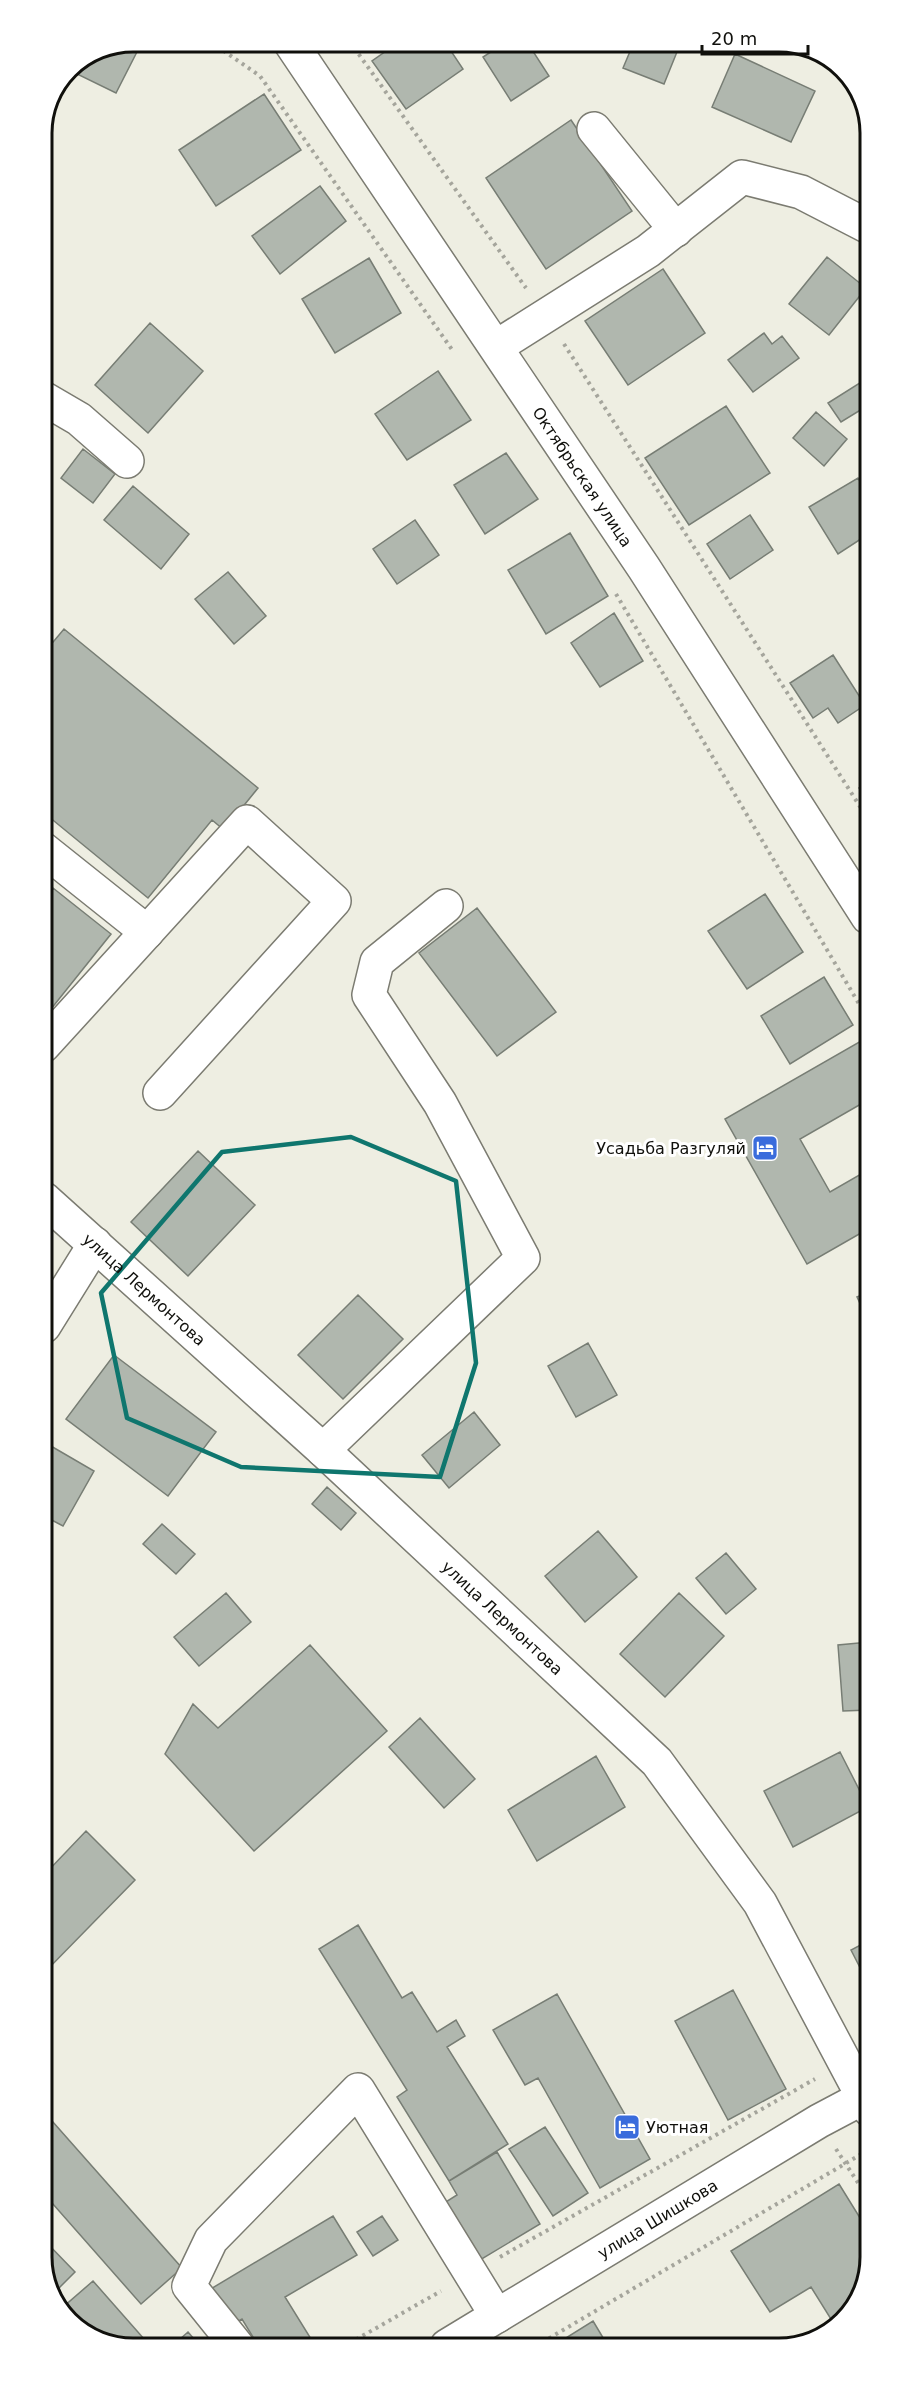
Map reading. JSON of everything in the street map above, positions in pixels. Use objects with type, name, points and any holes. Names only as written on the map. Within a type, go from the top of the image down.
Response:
[{"type":"street","name":"Октябрьская улица","points":[[297,53],[644,568],[860,905]]},
{"type":"street","points":[[594,129],[676,230]]},
{"type":"street","points":[[496,347],[648,251],[742,177],[801,192],[860,222]]},
{"type":"street","points":[[53,404],[79,419],[127,461]]},
{"type":"street","points":[[53,1036],[247,822],[334,901],[160,1093]]},
{"type":"street","points":[[53,857],[147,932]]},
{"type":"street","points":[[322,1450],[523,1258],[440,1103],[369,995],[377,962],[446,906]]},
{"type":"street","name":"улица Лермонтова","points":[[53,1206],[322,1450],[657,1761],[760,1903],[860,2086]]},
{"type":"street","points":[[53,1312],[95,1244]]},
{"type":"street","points":[[230,2337],[189,2286],[211,2240],[358,2090],[496,2316]]},
{"type":"street","name":"улица Шишкова","points":[[461,2338],[819,2121],[860,2104]]},
{"type":"path","points":[[228,53],[260,76],[459,360]]},
{"type":"path","points":[[358,53],[546,316],[860,807]]},
{"type":"path","points":[[612,587],[860,1006]]},
{"type":"path","points":[[360,2337],[822,2075]]},
{"type":"path","points":[[550,2338],[860,2155]]},
{"type":"path","points":[[846,2163],[860,2185]]},
{"type":"highlighted area","points":[[351,1137],[456,1181],[476,1363],[440,1477],[241,1467],[127,1418],[101,1293],[222,1152]]},
{"type":"building","points":[[136,53],[116,93],[78,74],[102,59],[117,54]]},
{"type":"building","points":[[383,53],[452,53],[463,69],[406,109],[372,61]]},
{"type":"building","points":[[489,53],[534,53],[549,76],[511,101],[483,57]]},
{"type":"building","points":[[629,53],[677,53],[664,84],[623,68]]},
{"type":"building","points":[[735,54],[815,91],[791,142],[712,107]]},
{"type":"building","points":[[264,94],[301,150],[216,206],[179,150]]},
{"type":"building","points":[[571,120],[632,211],[546,269],[486,178]]},
{"type":"building","points":[[320,186],[346,221],[280,274],[252,236]]},
{"type":"building","points":[[827,257],[860,283],[860,296],[829,335],[789,304]]},
{"type":"building","points":[[369,258],[401,313],[335,353],[302,299]]},
{"type":"building","points":[[663,269],[705,333],[628,385],[585,321]]},
{"type":"building","points":[[150,323],[203,371],[148,433],[95,385]]},
{"type":"building","points":[[764,333],[772,344],[782,336],[799,358],[753,392],[728,360]]},
{"type":"building","points":[[438,371],[471,420],[407,460],[375,414]]},
{"type":"building","points":[[860,383],[860,410],[841,422],[828,403]]},
{"type":"building","points":[[726,406],[770,473],[689,525],[645,458]]},
{"type":"building","points":[[816,412],[847,439],[824,466],[793,438]]},
{"type":"building","points":[[83,449],[115,474],[93,503],[61,478]]},
{"type":"building","points":[[506,453],[538,499],[485,534],[454,485]]},
{"type":"building","points":[[858,478],[860,482],[860,540],[838,554],[809,507]]},
{"type":"building","points":[[133,486],[189,534],[161,569],[104,520]]},
{"type":"building","points":[[750,515],[773,550],[730,579],[707,544]]},
{"type":"building","points":[[415,520],[439,555],[397,584],[373,549]]},
{"type":"building","points":[[570,533],[608,596],[546,634],[508,570]]},
{"type":"building","points":[[228,572],[266,616],[234,644],[195,599]]},
{"type":"building","points":[[614,613],[643,661],[600,687],[571,643]]},
{"type":"building","points":[[64,629],[258,788],[224,830],[212,820],[148,898],[53,820],[53,642]]},
{"type":"building","points":[[833,655],[860,697],[860,708],[838,723],[828,708],[813,718],[790,683]]},
{"type":"building","points":[[53,888],[111,934],[53,1006]]},
{"type":"building","points":[[765,894],[803,952],[747,989],[708,931]]},
{"type":"building","points":[[477,908],[556,1012],[497,1056],[419,953]]},
{"type":"building","points":[[824,977],[853,1025],[790,1064],[761,1016]]},
{"type":"building","points":[[860,1042],[860,1105],[800,1139],[830,1192],[860,1175],[860,1234],[807,1264],[725,1119]]},
{"type":"building","points":[[198,1151],[255,1205],[188,1276],[131,1222]]},
{"type":"building","points":[[358,1295],[403,1339],[343,1399],[298,1355]]},
{"type":"building","points":[[588,1343],[617,1395],[576,1417],[548,1366]]},
{"type":"building","points":[[114,1355],[216,1432],[168,1496],[66,1419]]},
{"type":"building","points":[[474,1412],[500,1445],[449,1488],[422,1455]]},
{"type":"building","points":[[53,1447],[94,1471],[63,1526],[53,1521]]},
{"type":"building","points":[[327,1487],[356,1513],[341,1530],[312,1504]]},
{"type":"building","points":[[162,1524],[195,1554],[176,1574],[143,1544]]},
{"type":"building","points":[[598,1531],[637,1577],[585,1622],[545,1576]]},
{"type":"building","points":[[726,1553],[756,1589],[726,1614],[696,1578]]},
{"type":"building","points":[[226,1593],[251,1622],[199,1666],[174,1637]]},
{"type":"building","points":[[679,1593],[724,1636],[665,1697],[620,1654]]},
{"type":"building","points":[[860,1643],[860,1710],[843,1711],[838,1645]]},
{"type":"building","points":[[310,1645],[387,1731],[254,1851],[165,1754],[193,1704],[218,1728]]},
{"type":"building","points":[[420,1718],[475,1779],[444,1808],[389,1747]]},
{"type":"building","points":[[840,1752],[860,1791],[860,1811],[793,1847],[764,1791]]},
{"type":"building","points":[[596,1756],[625,1807],[537,1861],[508,1810]]},
{"type":"building","points":[[86,1831],[135,1880],[53,1964],[53,1866]]},
{"type":"building","points":[[358,1925],[402,1998],[412,1992],[437,2032],[456,2020],[465,2036],[447,2047],[508,2144],[449,2181],[397,2097],[407,2090],[319,1949]]},
{"type":"building","points":[[860,1945],[860,1968],[851,1950]]},
{"type":"building","points":[[733,1990],[786,2089],[728,2120],[675,2021]]},
{"type":"building","points":[[557,1994],[650,2159],[600,2188],[538,2078],[525,2085],[493,2030]]},
{"type":"building","points":[[53,2122],[182,2268],[141,2304],[53,2204]]},
{"type":"building","points":[[545,2127],[588,2193],[553,2216],[509,2149]]},
{"type":"building","points":[[497,2152],[540,2224],[475,2263],[441,2205],[457,2195],[449,2181]]},
{"type":"building","points":[[839,2184],[860,2218],[858,2273],[843,2306],[831,2319],[811,2287],[770,2312],[731,2251]]},
{"type":"building","points":[[333,2216],[357,2255],[285,2297],[310,2337],[253,2337],[242,2319],[230,2326],[209,2290]]},
{"type":"building","points":[[382,2216],[398,2240],[373,2256],[357,2232]]},
{"type":"building","points":[[53,2249],[75,2272],[59,2288],[53,2267]]},
{"type":"building","points":[[93,2281],[142,2337],[112,2335],[102,2331],[88,2324],[67,2303]]},
{"type":"building","points":[[593,2321],[603,2338],[566,2338]]},
{"type":"building","points":[[188,2332],[192,2337],[182,2337]]},
{"type":"place","name":"Усадьба Разгуляй","points":[[765,1148]]},
{"type":"place","name":"Уютная","points":[[627,2127]]}]
